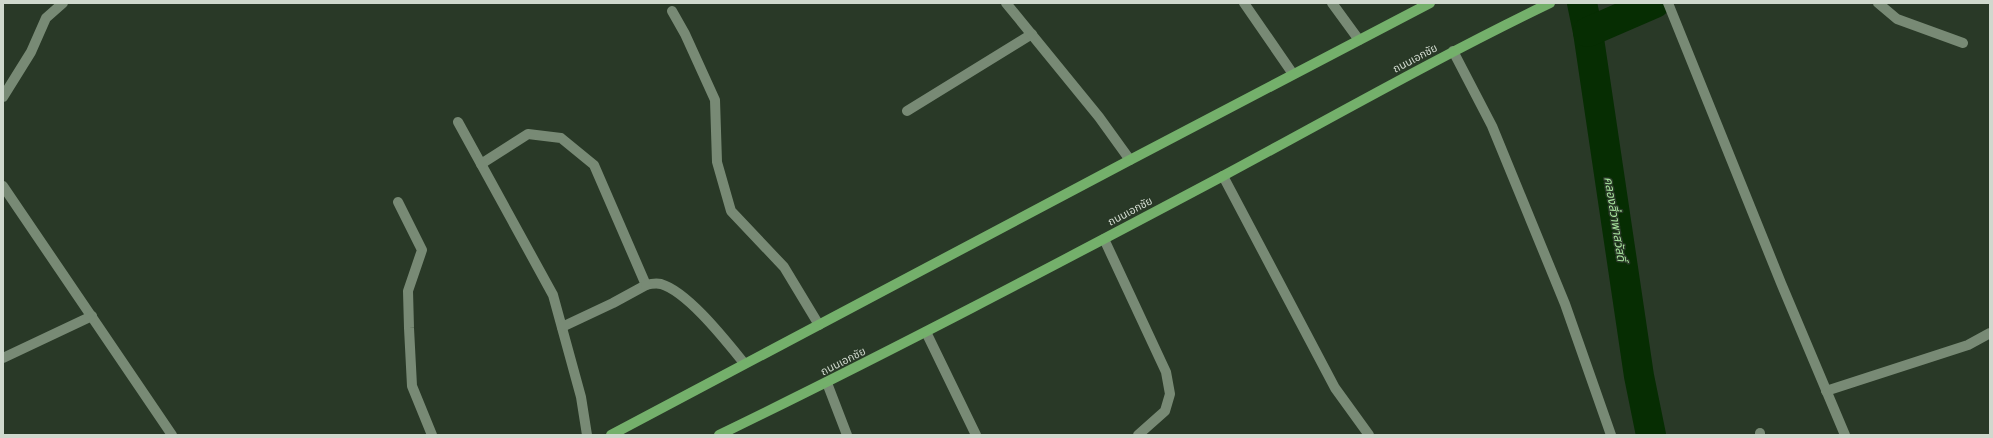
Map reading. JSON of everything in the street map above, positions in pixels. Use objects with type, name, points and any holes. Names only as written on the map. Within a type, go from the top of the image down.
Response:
[{"type":"main road","points":[[611,435],[744,363],[819,325],[1430,3]]},
{"type":"main road","name":"ถนนเอกชัย","points":[[718,435],[827,383],[926,332],[1223,176],[1453,51],[1548,4]]},
{"type":"street","points":[[3,97],[31,52],[46,18],[63,3]]},
{"type":"street","points":[[1006,3],[1099,117],[1130,160]]},
{"type":"street","points":[[1244,3],[1294,74]]},
{"type":"street","points":[[1332,3],[1359,40]]},
{"type":"street","points":[[1668,3],[1781,283],[1845,435]]},
{"type":"street","points":[[1878,3],[1897,19],[1963,43]]},
{"type":"street","points":[[672,11],[685,34],[715,100],[717,162],[731,210],[784,267],[819,325]]},
{"type":"street","points":[[907,111],[1032,34]]},
{"type":"street","points":[[1453,51],[1492,126],[1556,283],[1610,435]]},
{"type":"street","points":[[458,122],[553,295],[581,397],[588,435]]},
{"type":"street","points":[[481,164],[528,134],[561,138],[594,165],[646,285]]},
{"type":"street","points":[[1223,176],[1335,388],[1369,435]]},
{"type":"street","points":[[3,186],[172,435]]},
{"type":"street","points":[[398,202],[422,250],[408,291],[412,386],[432,435]]},
{"type":"street","points":[[1104,239],[1166,372],[1170,394],[1165,411],[1138,435]]},
{"type":"street","points":[[562,327],[646,285],[660,284],[672,289],[705,317],[744,363]]},
{"type":"street","points":[[3,358],[92,316]]},
{"type":"street","points":[[926,332],[976,435]]},
{"type":"street","points":[[1826,391],[1968,345],[1990,333]]},
{"type":"street","points":[[827,383],[848,435]]},
{"type":"waterway","name":"คลองสี่วาพาสวัสดิ์","points":[[1582,3],[1588,32],[1639,376],[1651,435]]},
{"type":"waterway","points":[[1588,32],[1655,3]]}]
